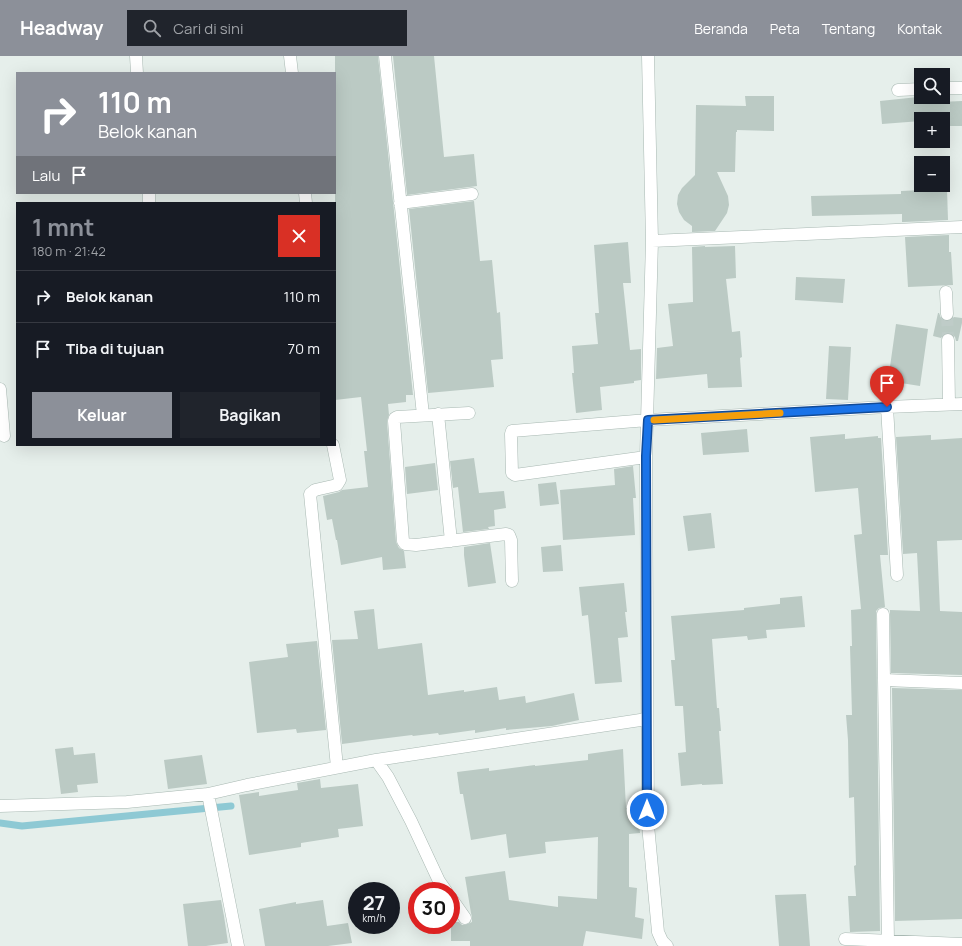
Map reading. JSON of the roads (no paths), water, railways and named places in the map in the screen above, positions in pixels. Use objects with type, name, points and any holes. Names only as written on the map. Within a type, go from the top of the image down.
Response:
[{"type":"street","points":[[136,56],[138,72]]},
{"type":"street","points":[[290,56],[292,72]]},
{"type":"street","points":[[384,56],[423,415]]},
{"type":"street","points":[[648,56],[652,241],[646,456],[648,825],[658,932],[662,944]]},
{"type":"street","points":[[950,88],[962,88]]},
{"type":"street","points":[[898,90],[914,89]]},
{"type":"street","points":[[400,203],[472,194]]},
{"type":"street","points":[[652,241],[962,227]]},
{"type":"street","points":[[946,292],[947,314]]},
{"type":"street","points":[[948,340],[949,404]]},
{"type":"street","points":[[0,389],[4,436]]},
{"type":"street","points":[[646,456],[515,475],[512,474],[511,434],[512,431],[648,420],[962,404]]},
{"type":"street","points":[[887,407],[897,575]]},
{"type":"street","points":[[468,413],[395,418],[403,541],[405,544],[416,545],[506,534],[509,535],[511,540],[512,582]]},
{"type":"street","points":[[438,414],[450,541]]},
{"type":"street","points":[[334,446],[340,480],[337,485],[315,490],[310,494],[337,767]]},
{"type":"street","points":[[883,614],[888,941]]},
{"type":"street","points":[[884,680],[962,682]]},
{"type":"street","points":[[0,806],[127,802],[209,796],[247,785],[376,760],[647,719]]},
{"type":"street","points":[[376,760],[388,778],[411,821],[440,882]]},
{"type":"street","points":[[209,796],[211,814],[238,946]]},
{"type":"street","points":[[460,911],[465,918]]},
{"type":"street","points":[[845,939],[962,944]]},
{"type":"waterway","points":[[0,823],[22,826],[231,806]]},
{"type":"tunnel","points":[[947,314],[948,340]]}]
